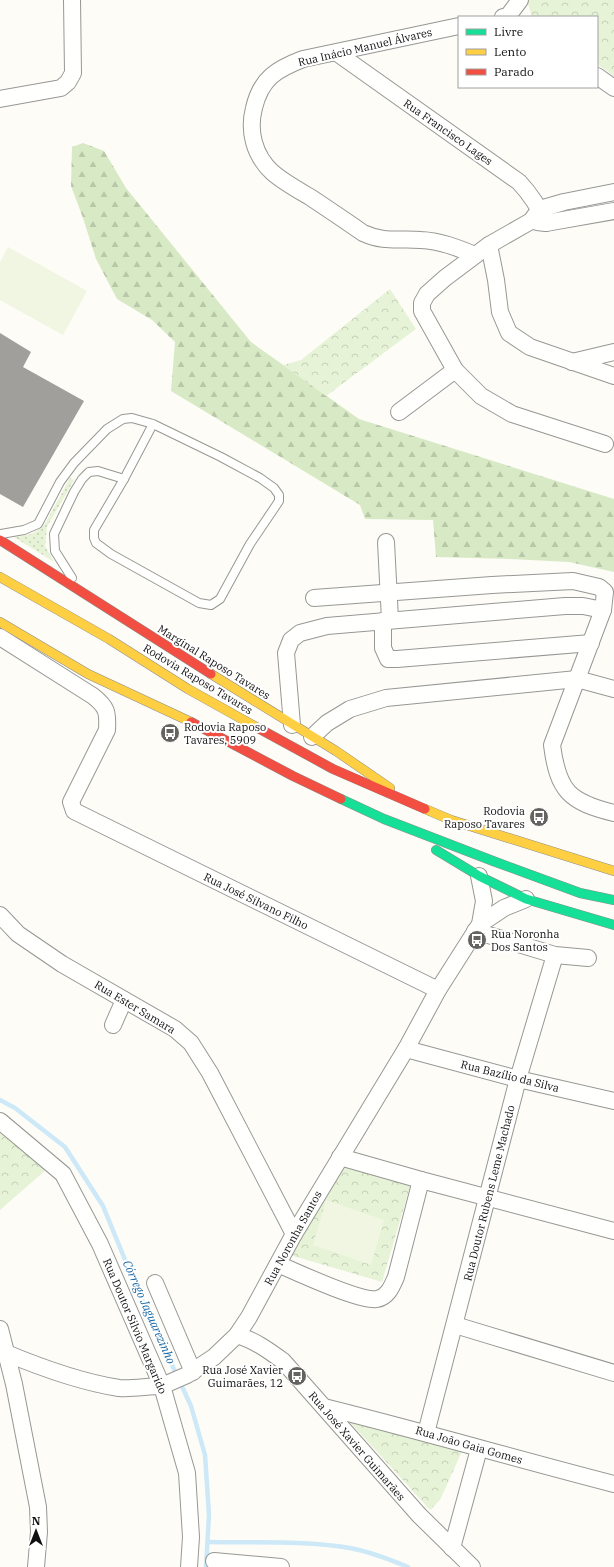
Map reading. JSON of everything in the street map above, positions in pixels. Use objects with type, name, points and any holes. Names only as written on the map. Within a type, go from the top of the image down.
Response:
[{"type":"main road","name":"Marginal Raposo Tavares","points":[[0,540],[341,754],[415,805]]},
{"type":"main road","name":"Rodovia Raposo Tavares","points":[[0,577],[109,639],[188,688],[333,769],[451,820],[614,871]]},
{"type":"main road","points":[[0,622],[88,674],[174,712],[293,776],[384,819],[580,893],[614,900]]},
{"type":"main road","points":[[384,819],[479,876],[526,899],[614,925]]},
{"type":"street","points":[[0,99],[61,88],[68,82],[73,73],[72,0]]},
{"type":"street","points":[[508,16],[520,0]]},
{"type":"street","name":"Rua Inácio Manuel Álvares","points":[[458,26],[337,52],[303,60],[282,67],[272,75],[258,92],[252,115],[251,131],[254,146],[258,154],[272,172],[363,233],[376,238],[393,240],[440,242],[475,255]]},
{"type":"street","name":"Rua Francisco Lages","points":[[337,52],[519,182],[530,194],[539,218]]},
{"type":"street","points":[[598,77],[614,88]]},
{"type":"street","points":[[605,444],[512,414],[482,396],[455,370],[422,311],[422,303],[427,294],[489,245],[539,218],[564,202],[614,192]]},
{"type":"street","points":[[539,218],[614,211]]},
{"type":"street","points":[[489,245],[496,280],[500,312],[509,333],[530,346],[614,376]]},
{"type":"street","points":[[572,362],[614,352]]},
{"type":"street","points":[[399,412],[455,370]]},
{"type":"street","points":[[386,542],[389,592],[383,648],[388,659],[591,643]]},
{"type":"street","points":[[314,598],[573,581],[600,587],[605,592],[603,610],[552,745],[559,780],[573,798],[596,809],[614,813]]},
{"type":"street","points":[[292,724],[286,653],[291,640],[300,633],[326,626],[565,606],[583,606],[603,610]]},
{"type":"street","name":"Rua José Silvano Filho","points":[[0,637],[93,696],[103,705],[106,710],[108,719],[107,730],[71,802],[74,811],[438,990]]},
{"type":"street","points":[[312,737],[327,723],[350,709],[386,698],[577,679],[614,689]]},
{"type":"street","name":"Rua Noronha Santos","points":[[478,928],[484,901],[479,876]]},
{"type":"street","name":"Rua Noronha Santos","points":[[6,1353],[38,1367],[92,1382],[121,1388],[165,1385],[190,1373],[214,1357],[236,1335],[249,1317],[294,1234],[406,1050],[438,990],[478,928],[504,908],[526,899]]},
{"type":"street","name":"Rua Ester Samara","points":[[0,915],[18,934],[62,964],[175,1029],[191,1044],[210,1074],[294,1234]]},
{"type":"street","points":[[478,928],[555,955],[588,958]]},
{"type":"street","name":"Rua Doutor Rubens Leme Machado","points":[[426,1433],[518,1079],[555,955]]},
{"type":"street","points":[[113,1026],[124,1000]]},
{"type":"street","name":"Rua Bazílio da Silva","points":[[406,1050],[518,1079],[614,1101]]},
{"type":"street","name":"Rua Doutor Silvio Margarido","points":[[0,1121],[63,1174],[100,1244],[165,1385],[188,1474],[191,1537],[189,1567]]},
{"type":"street","points":[[340,1157],[614,1231]]},
{"type":"street","points":[[278,1264],[358,1297],[377,1299],[390,1291],[396,1277],[421,1180]]},
{"type":"street","points":[[155,1283],[190,1373]]},
{"type":"street","points":[[455,1325],[614,1373]]},
{"type":"street","points":[[0,1329],[14,1384],[38,1507],[39,1532],[36,1567]]},
{"type":"street","name":"Rua José Xavier Guimarães","points":[[236,1335],[267,1348],[282,1361],[419,1516],[472,1567]]},
{"type":"street","name":"Rua João Gaia Gomes","points":[[324,1407],[614,1484]]},
{"type":"street","points":[[452,1548],[479,1449]]},
{"type":"street","points":[[214,1562],[281,1567]]},
{"type":"lane","points":[[0,534],[24,530],[38,524],[60,482],[74,463],[107,429],[123,419],[132,418],[153,424],[260,478],[274,488],[279,495],[279,500],[275,507],[250,544],[234,575],[216,602],[211,605],[199,603],[111,554],[96,543],[94,538],[94,530],[124,479],[153,424]]},
{"type":"lane","points":[[80,591],[55,551],[54,534],[57,525],[82,479],[89,472],[98,471],[124,479]]},
{"type":"green space","points":[[527,0],[614,0],[614,76],[598,65],[598,16],[532,16]]},
{"type":"green space","points":[[83,143],[104,151],[126,188],[251,342],[359,419],[614,499],[614,572],[569,562],[436,557],[433,520],[365,519],[360,505],[171,391],[175,342],[152,320],[117,299],[96,259],[71,186],[72,147]]},
{"type":"green space","points":[[8,247],[87,291],[63,335],[0,300],[0,262]]},
{"type":"green space","points":[[390,289],[416,329],[326,396],[283,365],[301,360]]},
{"type":"green space","points":[[70,478],[74,480],[47,527],[45,546],[54,562],[14,537],[31,534],[45,524]]},
{"type":"green space","points":[[0,1131],[47,1169],[0,1210]]},
{"type":"green space","points":[[341,1164],[411,1183],[382,1282],[290,1255]]},
{"type":"green space","points":[[326,1200],[384,1220],[371,1265],[313,1245]]},
{"type":"green space","points":[[348,1420],[464,1447],[440,1500],[430,1510]]},
{"type":"building","points":[[0,333],[31,352],[23,367],[84,401],[23,507],[0,494]]},
{"type":"waterway","name":"Córrego Jaguarezinho","points":[[0,1100],[15,1108],[65,1147],[103,1206],[137,1289],[191,1406],[205,1455],[209,1515],[206,1567]]},
{"type":"waterway","points":[[208,1542],[279,1542],[333,1545],[365,1552],[408,1567]]},
{"type":"traffic: fast","points":[[341,799],[384,819],[493,861],[580,893],[614,900]]},
{"type":"traffic: fast","points":[[436,850],[479,876],[526,899],[614,925]]},
{"type":"traffic: slow","points":[[0,577],[109,639],[188,689],[258,728]]},
{"type":"traffic: slow","points":[[0,622],[88,674],[191,722]]},
{"type":"traffic: slow","points":[[211,674],[336,751],[390,788]]},
{"type":"traffic: slow","points":[[425,809],[451,820],[614,871]]},
{"type":"traffic: jam","points":[[0,540],[211,674]]},
{"type":"traffic: jam","points":[[191,722],[293,776],[341,799]]},
{"type":"traffic: jam","points":[[258,728],[333,769],[425,809]]},
{"type":"place","name":"Rodovia Raposo Tavares, 5909","points":[[170,733]]},
{"type":"place","name":"Rodovia Raposo Tavares","points":[[539,817]]},
{"type":"place","name":"Rua Noronha Dos Santos","points":[[477,940]]},
{"type":"place","name":"Rua José Xavier Guimarães, 12","points":[[297,1376]]}]
